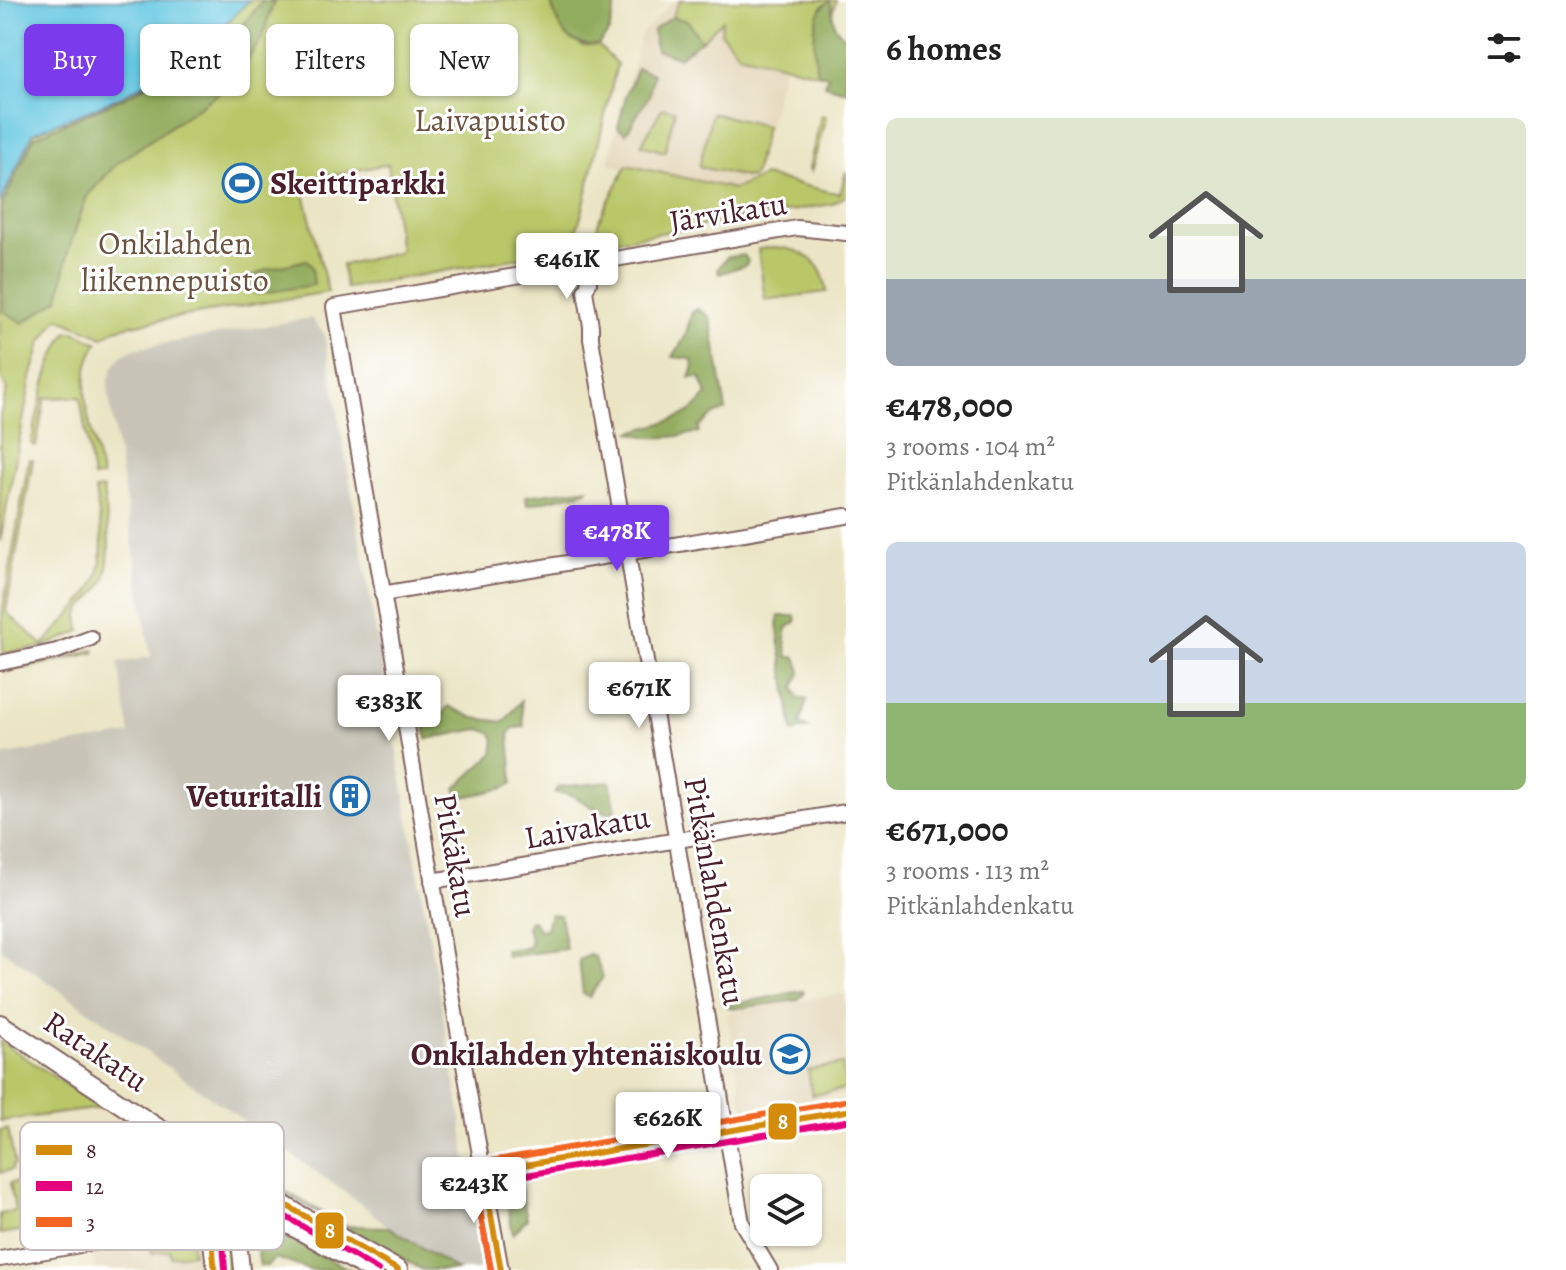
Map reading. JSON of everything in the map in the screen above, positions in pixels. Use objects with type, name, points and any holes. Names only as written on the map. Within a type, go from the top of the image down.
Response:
[{"type":"main road","name":"Ratakatu","points":[[0,1024],[148,1122]]},
{"type":"main road","name":"Ratakatu","points":[[284,1210],[398,1270]]},
{"type":"main road","name":"Ratakatu","points":[[284,1215],[371,1270]]},
{"type":"street","name":"Järvikatu","points":[[334,307],[797,228],[846,233]]},
{"type":"street","name":"Pitkänlahdenkatu","points":[[585,264],[589,283],[585,291],[593,352],[742,1223],[770,1270]]},
{"type":"street","name":"Pitkäkatu","points":[[334,307],[501,1270]]},
{"type":"street","points":[[382,594],[846,516]]},
{"type":"street","points":[[0,663],[57,651],[91,638]]},
{"type":"street","name":"Laivakatu","points":[[432,881],[846,812]]},
{"type":"street","points":[[483,1172],[846,1111]]},
{"type":"street","points":[[0,1259],[54,1250]]},
{"type":"street","points":[[212,1250],[215,1270]]},
{"type":"street","points":[[240,1250],[242,1270]]},
{"type":"shaded area","points":[[674,0],[838,0],[817,73],[784,65],[756,174],[734,189],[627,165],[623,169],[608,162],[641,35]]},
{"type":"shaded area","points":[[311,318],[324,334],[461,1119],[480,1270],[457,1270],[389,1227],[284,1149],[284,1122],[246,1122],[0,948],[0,756],[130,734],[118,663],[151,657],[108,382],[121,356],[134,349]]},
{"type":"shaded area","name":"Onkilahden yhtenäiskoulu","points":[[846,993],[846,1094],[743,1111],[727,1013]]},
{"type":"shaded area","points":[[197,1250],[200,1270],[95,1270],[92,1251]]},
{"type":"green space","name":"Laivapuisto","points":[[249,0],[263,0],[245,24],[225,24]]},
{"type":"green space","points":[[263,0],[274,2],[261,39],[250,56],[250,24],[244,24]]},
{"type":"green space","name":"Laivapuisto","points":[[270,0],[550,0],[557,22],[582,46],[598,45],[617,64],[582,213],[570,249],[346,288],[342,265],[400,252],[388,164],[301,181],[328,292],[131,325],[103,337],[58,318],[41,343],[31,378],[0,542],[0,415],[7,389],[0,377],[0,203],[33,133],[140,86],[132,94],[88,112],[59,299],[68,251],[87,196],[117,163],[184,117],[200,96],[250,96],[250,33],[274,2]]},
{"type":"green space","points":[[550,0],[617,0],[609,32],[598,45],[578,43],[560,27]]},
{"type":"green space","points":[[680,0],[836,0],[832,13],[830,2],[822,6],[814,29],[829,33],[817,73],[739,54],[721,33],[722,21],[701,41],[688,21],[672,17]]},
{"type":"green space","points":[[830,1],[835,27],[846,39],[846,91],[825,85],[828,76],[817,73],[814,44],[816,24],[823,7]]},
{"type":"green space","points":[[672,17],[688,21],[701,41],[679,57],[656,50],[653,30]]},
{"type":"green space","points":[[637,68],[653,74],[649,96],[626,133],[618,127]]},
{"type":"green space","points":[[140,89],[140,96],[215,96],[117,163],[87,196],[68,251],[59,299],[23,323],[3,311],[1,208],[34,137]]},
{"type":"green space","points":[[662,108],[675,110],[665,152],[641,145]]},
{"type":"green space","points":[[712,113],[766,126],[754,175],[750,178],[699,167]]},
{"type":"green space","points":[[821,115],[826,117],[811,172],[809,168]]},
{"type":"green space","points":[[627,165],[734,189],[764,176],[840,194],[846,171],[846,196],[832,204],[594,244],[599,220]]},
{"type":"green space","points":[[774,247],[803,254],[810,259],[821,272],[827,292],[765,300],[758,249]]},
{"type":"green space","points":[[744,255],[748,261],[746,265],[719,274],[718,269],[727,257]]},
{"type":"green space","points":[[307,260],[312,267],[314,285],[257,294],[246,289],[244,280],[265,270]]},
{"type":"green space","points":[[698,309],[710,317],[726,410],[713,415],[699,427],[699,432],[656,437],[631,432],[683,416],[707,394],[700,377],[690,378],[694,366],[691,359],[673,357],[685,337],[692,312]]},
{"type":"green space","points":[[67,332],[75,332],[98,343],[90,358],[85,391],[102,477],[93,478],[80,397],[45,398],[36,446],[31,444],[48,372]]},
{"type":"green space","points":[[29,459],[33,460],[6,612],[43,645],[81,603],[93,585],[100,566],[101,534],[95,490],[103,489],[108,534],[107,567],[102,586],[79,615],[81,631],[43,647],[3,653],[2,613]]},
{"type":"green space","points":[[589,488],[585,492],[527,505],[526,496]]},
{"type":"green space","points":[[779,616],[795,616],[796,622],[787,628],[785,639],[788,657],[796,657],[801,672],[794,687],[798,697],[807,700],[800,724],[808,728],[793,732],[777,624]]},
{"type":"green space","points":[[95,649],[94,653],[6,672],[5,669],[68,657]]},
{"type":"green space","points":[[521,701],[524,727],[513,728],[509,734],[513,783],[505,788],[459,798],[456,788],[493,754],[495,740],[492,733],[479,729],[427,739],[423,717],[443,713],[448,706],[474,718],[504,722]]},
{"type":"green space","points":[[610,782],[616,809],[610,813],[570,795],[554,793],[559,787]]},
{"type":"green space","points":[[550,914],[560,915],[566,949],[506,957],[505,950],[528,947],[531,941],[527,927],[529,921],[533,920],[538,930],[546,929]]},
{"type":"green space","points":[[589,955],[595,957],[603,977],[589,997],[583,994],[579,960]]},
{"type":"green space","points":[[803,991],[804,994],[797,1000],[733,1009],[728,1005]]},
{"type":"green space","points":[[0,1041],[101,1108],[0,1121]]},
{"type":"green space","points":[[842,1064],[846,1089],[812,1095],[808,1070]]},
{"type":"green space","points":[[8,1129],[15,1165],[12,1170],[0,1173],[0,1130]]},
{"type":"green space","points":[[20,1181],[20,1231],[0,1234],[0,1214],[15,1211],[10,1183]]},
{"type":"green space","points":[[520,1185],[527,1219],[513,1234],[504,1186]]},
{"type":"green space","points":[[284,1190],[345,1226],[389,1227],[457,1270],[423,1270],[284,1194]]},
{"type":"green space","points":[[284,1237],[351,1270],[310,1270],[276,1258],[267,1266],[260,1266],[257,1250],[284,1250]]},
{"type":"green space","points":[[170,1250],[193,1250],[193,1253],[171,1257]]},
{"type":"green space","points":[[216,1250],[233,1250],[236,1270],[220,1270]]},
{"type":"water","points":[[0,0],[249,0],[225,24],[140,24],[140,86],[124,94],[124,24],[24,24],[24,96],[121,96],[33,133],[0,203]]},
{"type":"transit line","name":"3","points":[[491,1270],[473,1173],[479,1163],[844,1101]]},
{"type":"transit line","name":"8","points":[[483,1172],[846,1111]]},
{"type":"transit line","name":"12","points":[[485,1182],[846,1121]]},
{"type":"transit line","name":"8","points":[[483,1172],[501,1270]]},
{"type":"transit line","name":"12","points":[[473,1174],[491,1270]]},
{"type":"transit line","name":"8","points":[[284,1204],[398,1270]]},
{"type":"transit line","name":"12","points":[[284,1216],[378,1270]]},
{"type":"transit line","name":"8","points":[[213,1250],[215,1270]]},
{"type":"transit line","name":"12","points":[[224,1250],[225,1269]]},
{"type":"place","name":"Skeittiparkki","points":[[242,183]]},
{"type":"place","name":"Veturitalli","points":[[350,796]]},
{"type":"place","name":"Onkilahden yhtenäiskoulu","points":[[790,1054]]},
{"type":"park label","name":"Onkilahden liikennepuisto","points":[[175,262]]}]
